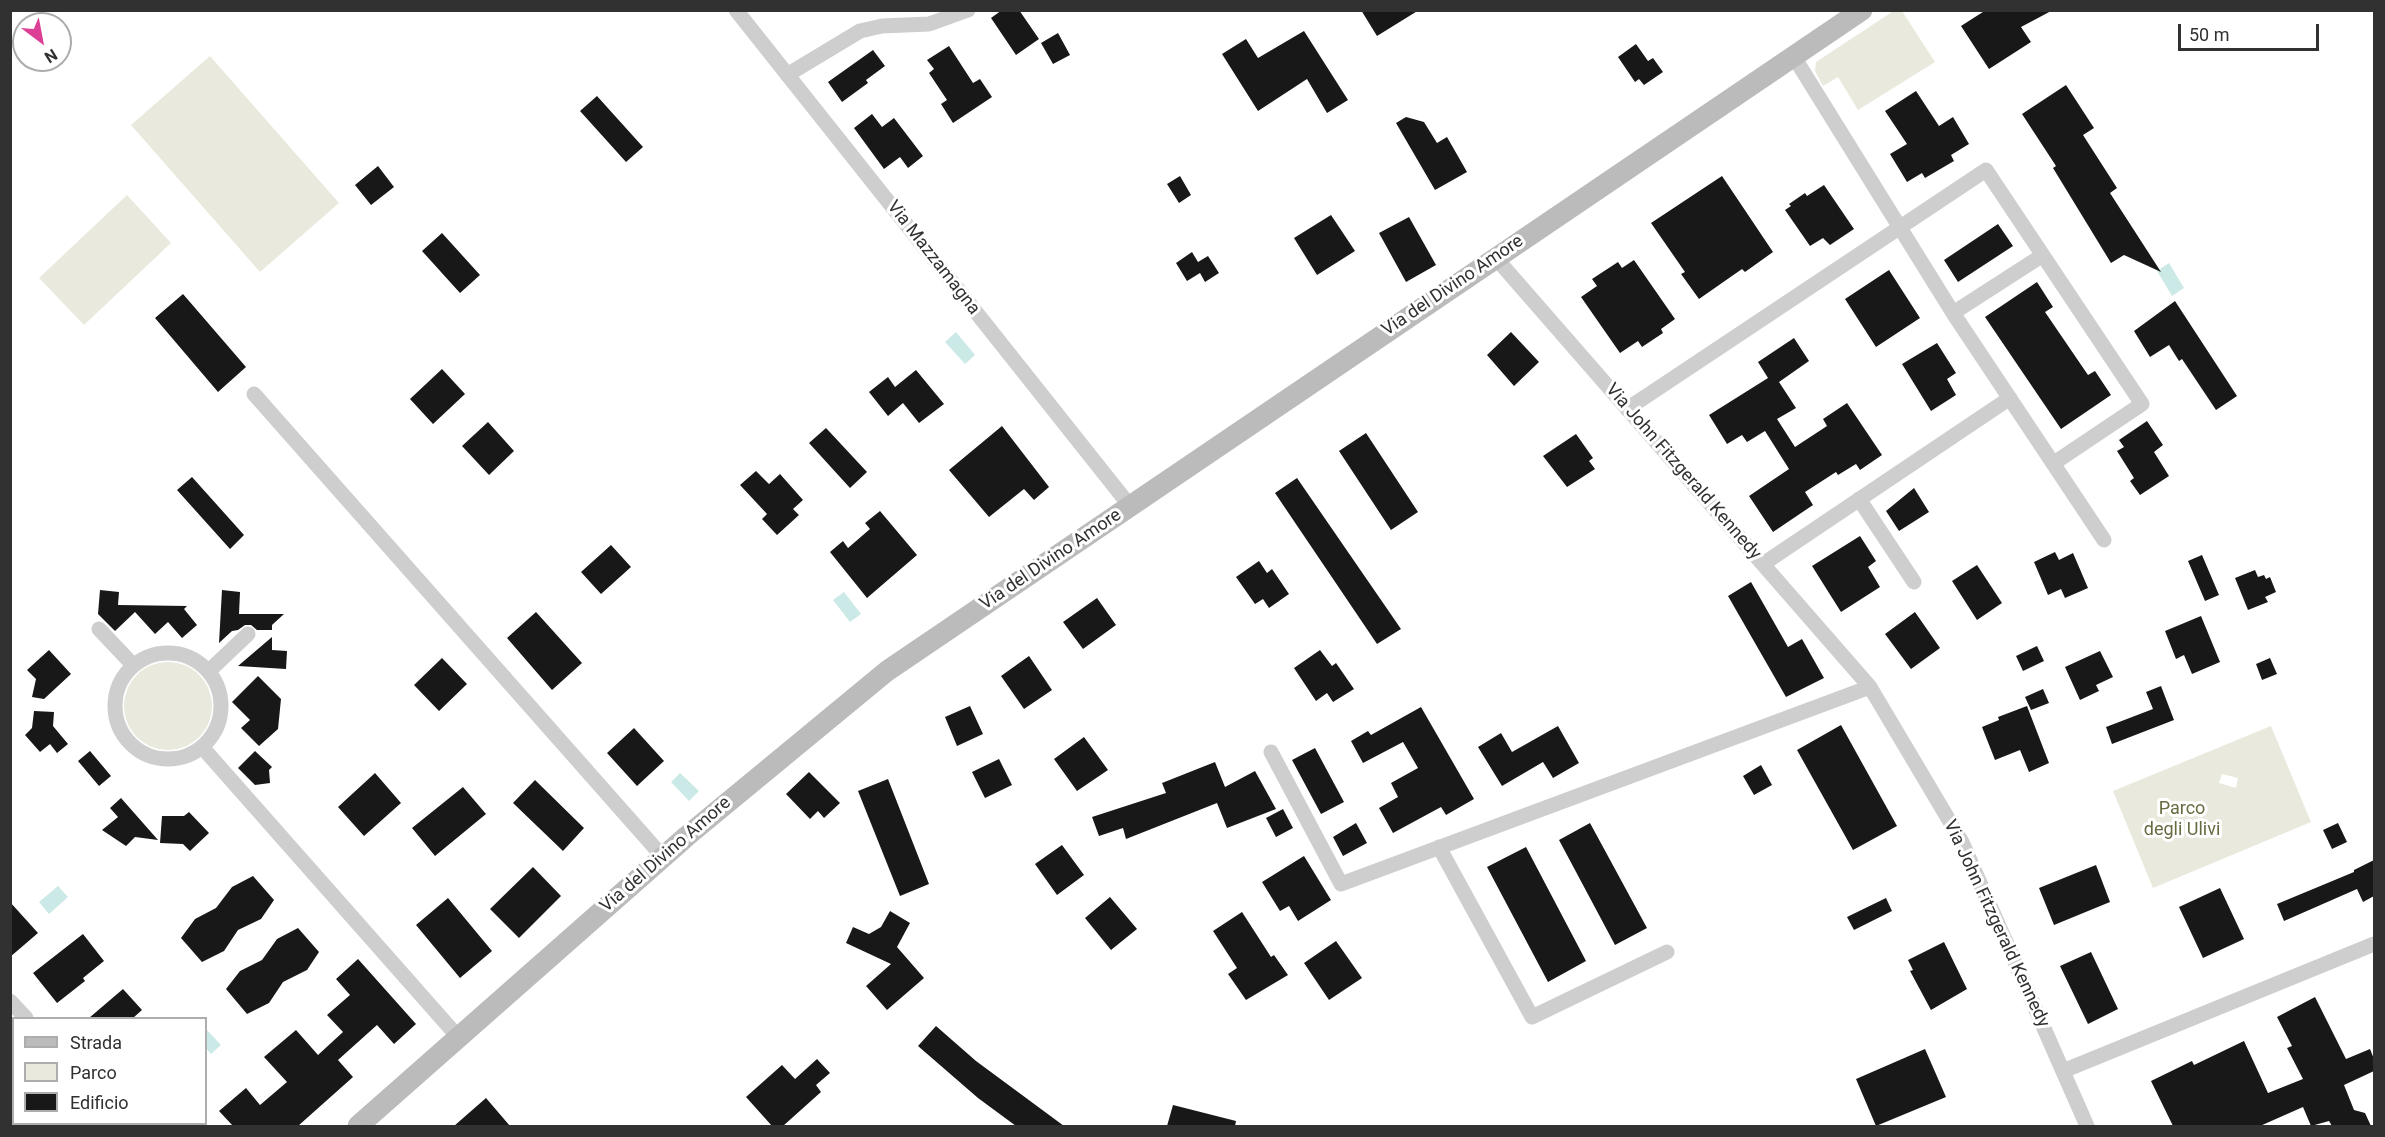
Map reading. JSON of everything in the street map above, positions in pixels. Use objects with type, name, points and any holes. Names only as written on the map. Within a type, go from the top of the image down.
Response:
[{"type":"main road","name":"Via del Divino Amore","points":[[358,1126],[663,857],[872,682],[1862,10]]},
{"type":"street","name":"Via Mazzamagna","points":[[736,10],[1130,506]]},
{"type":"street","points":[[787,75],[860,31],[882,26],[928,24],[968,10]]},
{"type":"street","points":[[1794,57],[1953,313],[2104,540]]},
{"type":"street","points":[[1627,409],[1986,170],[2142,404],[2054,463]]},
{"type":"street","points":[[1953,313],[2043,255]]},
{"type":"street","name":"Via John Fitzgerald Kennedy","points":[[1495,257],[1870,687],[1962,842],[2087,1126]]},
{"type":"street","points":[[254,394],[663,857]]},
{"type":"street","points":[[1762,564],[2010,398]]},
{"type":"street","points":[[1859,499],[1914,582]]},
{"type":"street","points":[[99,629],[133,665]]},
{"type":"street","points":[[209,671],[248,634]]},
{"type":"street","points":[[164,653],[180,654],[196,660],[209,671],[217,686],[221,702],[219,718],[213,734],[202,747],[186,756],[168,759],[149,756],[121,733],[115,716],[115,697],[121,680],[133,665],[147,657],[164,653]]},
{"type":"street","points":[[1271,752],[1341,884],[1870,687]]},
{"type":"street","points":[[202,747],[459,1038]]},
{"type":"street","points":[[1440,847],[1532,1017],[1667,952]]},
{"type":"street","points":[[2062,1071],[2374,944]]},
{"type":"street","points":[[10,1001],[25,1017]]},
{"type":"green space","points":[[1895,10],[1902,11],[1935,62],[1858,110],[1838,77],[1823,86],[1815,71],[1816,62]]},
{"type":"green space","points":[[210,56],[339,203],[260,272],[131,125]]},
{"type":"green space","points":[[127,195],[171,243],[84,325],[39,278]]},
{"type":"green space","points":[[168,662],[193,669],[205,681],[212,706],[205,731],[193,743],[168,750],[143,743],[131,731],[124,706],[131,681],[143,669]]},
{"type":"green space","name":"Parco degli Ulivi","points":[[2271,726],[2311,822],[2153,888],[2113,791]],"holes":[[[2222,774],[2238,778],[2236,788],[2219,783]]]},
{"type":"water","points":[[2169,263],[2184,288],[2172,296],[2157,271]]},
{"type":"water","points":[[956,332],[975,355],[965,364],[945,342]]},
{"type":"water","points":[[844,592],[861,614],[850,622],[833,600]]},
{"type":"water","points":[[680,773],[699,791],[689,801],[671,782]]},
{"type":"water","points":[[58,886],[68,897],[49,914],[39,902]]},
{"type":"water","points":[[207,1030],[221,1045],[211,1054],[207,1049]]},
{"type":"building","points":[[1002,10],[1019,10],[1039,39],[1016,55],[991,18]]},
{"type":"building","points":[[1361,10],[1419,10],[1377,36]]},
{"type":"building","points":[[1986,10],[2053,10],[2021,27],[2031,42],[1989,69],[1961,26]]},
{"type":"building","points":[[1304,31],[1348,100],[1327,113],[1307,79],[1258,111],[1222,54],[1246,39],[1258,58]]},
{"type":"building","points":[[1058,33],[1070,55],[1053,64],[1041,43]]},
{"type":"building","points":[[1636,44],[1648,61],[1653,58],[1663,72],[1644,85],[1639,79],[1635,82],[1618,57]]},
{"type":"building","points":[[949,46],[973,83],[980,79],[992,97],[953,123],[941,104],[947,100],[929,73],[934,69],[927,60]]},
{"type":"building","points":[[873,50],[885,66],[866,80],[868,83],[842,102],[828,82]]},
{"type":"building","points":[[2066,85],[2094,128],[2083,135],[2117,188],[2110,193],[2161,272],[2124,255],[2111,263],[2053,168],[2056,166],[2022,114]]},
{"type":"building","points":[[1916,91],[1939,126],[1953,117],[1969,144],[1951,155],[1954,161],[1925,178],[1922,173],[1907,182],[1890,154],[1907,144],[1885,111]]},
{"type":"building","points":[[597,96],[643,147],[626,162],[580,111]]},
{"type":"building","points":[[872,114],[882,127],[894,118],[923,156],[908,168],[900,157],[884,169],[854,128]]},
{"type":"building","points":[[1406,117],[1424,122],[1437,143],[1447,137],[1467,172],[1435,190],[1396,123]]},
{"type":"building","points":[[378,166],[394,187],[371,205],[355,185]]},
{"type":"building","points":[[1180,176],[1191,195],[1179,203],[1167,184]]},
{"type":"building","points":[[1722,176],[1773,252],[1745,272],[1742,269],[1699,299],[1681,274],[1685,272],[1651,223]]},
{"type":"building","points":[[1824,185],[1854,229],[1830,245],[1823,238],[1810,246],[1785,210],[1791,206],[1789,204],[1805,193],[1807,196]]},
{"type":"building","points":[[1331,215],[1355,251],[1317,275],[1294,238]]},
{"type":"building","points":[[1409,217],[1436,265],[1406,282],[1379,233]]},
{"type":"building","points":[[1998,224],[2013,246],[1958,282],[1944,260]]},
{"type":"building","points":[[442,233],[480,275],[460,293],[422,251]]},
{"type":"building","points":[[1192,252],[1198,262],[1208,256],[1219,273],[1205,282],[1200,273],[1187,281],[1176,263]]},
{"type":"building","points":[[1634,260],[1675,319],[1661,329],[1663,333],[1642,347],[1638,341],[1620,353],[1581,297],[1597,286],[1592,279],[1618,262],[1622,268]]},
{"type":"building","points":[[1889,270],[1920,318],[1876,347],[1845,299]]},
{"type":"building","points":[[2037,282],[2053,307],[2045,312],[2088,375],[2095,371],[2111,395],[2061,429],[1985,317]]},
{"type":"building","points":[[183,294],[246,367],[218,392],[155,318]]},
{"type":"building","points":[[2175,301],[2237,396],[2216,410],[2182,359],[2179,361],[2169,345],[2150,357],[2134,331]]},
{"type":"building","points":[[1511,332],[1539,362],[1514,386],[1487,355]]},
{"type":"building","points":[[1794,338],[1809,361],[1779,382],[1796,408],[1777,419],[1795,447],[1827,426],[1823,419],[1847,403],[1882,455],[1860,470],[1856,464],[1838,475],[1836,472],[1805,492],[1813,505],[1773,532],[1749,496],[1789,469],[1765,431],[1747,442],[1742,435],[1727,444],[1709,415],[1768,378],[1758,362]]},
{"type":"building","points":[[1937,343],[1956,373],[1947,379],[1956,395],[1931,411],[1902,364]]},
{"type":"building","points":[[442,369],[465,394],[433,424],[410,399]]},
{"type":"building","points":[[916,370],[944,404],[919,423],[903,403],[888,416],[869,392],[888,377],[895,387]]},
{"type":"building","points":[[2147,421],[2163,445],[2154,452],[2169,476],[2140,495],[2130,481],[2134,478],[2117,451],[2124,447],[2119,440]]},
{"type":"building","points":[[488,422],[514,451],[489,475],[462,446]]},
{"type":"building","points":[[1002,426],[1049,487],[1034,500],[1024,489],[989,517],[949,470]]},
{"type":"building","points":[[826,428],[867,472],[850,488],[809,443]]},
{"type":"building","points":[[1366,433],[1418,512],[1391,530],[1339,451]]},
{"type":"building","points":[[1576,434],[1593,458],[1589,461],[1595,469],[1567,487],[1543,456]]},
{"type":"building","points":[[756,471],[769,484],[780,474],[803,500],[793,509],[799,515],[777,535],[762,519],[767,514],[740,485]]},
{"type":"building","points":[[192,477],[244,535],[230,549],[177,490]]},
{"type":"building","points":[[1297,478],[1401,629],[1377,644],[1275,493]]},
{"type":"building","points":[[1914,488],[1929,512],[1899,531],[1886,511]]},
{"type":"building","points":[[880,511],[917,555],[867,598],[830,552],[843,541],[848,548],[870,529],[865,523]]},
{"type":"building","points":[[1860,536],[1876,561],[1868,567],[1880,587],[1841,612],[1812,566]]},
{"type":"building","points":[[611,545],[631,567],[601,594],[581,572]]},
{"type":"building","points":[[2055,552],[2059,560],[2073,553],[2088,588],[2065,598],[2061,589],[2048,595],[2034,562]]},
{"type":"building","points":[[2202,555],[2219,595],[2205,601],[2188,561]]},
{"type":"building","points":[[1259,561],[1267,573],[1272,569],[1289,594],[1269,608],[1263,599],[1255,604],[1236,577]]},
{"type":"building","points":[[1977,565],[2002,603],[1977,620],[1952,581]]},
{"type":"building","points":[[2255,570],[2258,577],[2264,575],[2266,579],[2270,577],[2276,592],[2265,597],[2268,602],[2248,610],[2235,578]]},
{"type":"building","points":[[1751,582],[1788,647],[1802,639],[1824,678],[1786,697],[1728,596]]},
{"type":"building","points":[[100,590],[119,592],[118,605],[187,606],[184,609],[197,625],[182,638],[168,622],[155,634],[135,612],[115,631],[98,614]]},
{"type":"building","points":[[222,590],[240,592],[239,614],[284,614],[272,625],[272,630],[257,630],[251,625],[245,625],[232,631],[219,643]]},
{"type":"building","points":[[1097,598],[1116,625],[1083,649],[1063,622]]},
{"type":"building","points":[[536,612],[582,663],[552,690],[507,638]]},
{"type":"building","points":[[1915,612],[1940,648],[1911,669],[1885,634]]},
{"type":"building","points":[[2201,616],[2220,662],[2192,674],[2184,655],[2176,659],[2165,631]]},
{"type":"building","points":[[272,637],[272,650],[287,651],[286,669],[238,666]]},
{"type":"building","points":[[2037,646],[2044,661],[2023,671],[2016,656]]},
{"type":"building","points":[[49,650],[71,674],[44,699],[32,697],[36,679],[27,670]]},
{"type":"building","points":[[1320,650],[1332,666],[1336,663],[1354,689],[1333,702],[1327,693],[1316,701],[1294,668]]},
{"type":"building","points":[[2100,651],[2113,677],[2096,685],[2099,691],[2080,700],[2065,667]]},
{"type":"building","points":[[1029,656],[1052,690],[1024,709],[1001,676]]},
{"type":"building","points":[[442,658],[467,684],[439,711],[414,685]]},
{"type":"building","points":[[2270,658],[2277,674],[2262,680],[2256,664]]},
{"type":"building","points":[[258,676],[281,699],[278,729],[259,746],[241,728],[250,720],[232,702]]},
{"type":"building","points":[[2161,686],[2174,720],[2112,744],[2106,727],[2153,709],[2146,692]]},
{"type":"building","points":[[2043,689],[2049,703],[2031,710],[2025,697]]},
{"type":"building","points":[[970,706],[983,734],[957,746],[945,717]]},
{"type":"building","points":[[2027,706],[2049,763],[2029,772],[2020,750],[1995,760],[1982,727],[1999,720],[1998,717]]},
{"type":"building","points":[[1421,707],[1474,799],[1446,815],[1441,807],[1393,833],[1379,808],[1398,797],[1391,783],[1418,768],[1403,742],[1363,763],[1351,741],[1368,731],[1371,735]]},
{"type":"building","points":[[34,711],[54,712],[53,726],[68,744],[57,753],[50,744],[40,752],[25,735],[32,728]]},
{"type":"building","points":[[1841,725],[1897,826],[1853,850],[1797,750]]},
{"type":"building","points":[[1558,726],[1579,763],[1553,778],[1543,762],[1502,786],[1478,747],[1501,733],[1512,752]]},
{"type":"building","points":[[634,728],[664,761],[637,786],[607,753]]},
{"type":"building","points":[[1084,737],[1108,770],[1077,791],[1054,759]]},
{"type":"building","points":[[1315,748],[1344,802],[1321,814],[1292,760]]},
{"type":"building","points":[[90,751],[111,776],[99,786],[78,761]]},
{"type":"building","points":[[255,751],[272,767],[269,770],[270,783],[255,785],[238,768]]},
{"type":"building","points":[[999,759],[1012,785],[985,798],[972,772]]},
{"type":"building","points":[[1215,762],[1225,787],[1255,771],[1276,809],[1227,828],[1217,803],[1126,839],[1123,828],[1099,836],[1092,817],[1166,793],[1162,783]]},
{"type":"building","points":[[1761,765],[1772,785],[1754,795],[1743,776]]},
{"type":"building","points":[[809,772],[840,803],[824,818],[818,811],[810,819],[786,794]]},
{"type":"building","points":[[375,773],[401,803],[364,836],[338,807]]},
{"type":"building","points":[[888,779],[929,884],[900,896],[858,791]]},
{"type":"building","points":[[535,780],[584,828],[563,851],[513,803]]},
{"type":"building","points":[[463,787],[486,814],[435,856],[412,828]]},
{"type":"building","points":[[121,798],[158,840],[135,837],[126,846],[102,830],[118,817],[110,808]]},
{"type":"building","points":[[1283,809],[1293,828],[1276,837],[1266,818]]},
{"type":"building","points":[[189,812],[209,833],[190,851],[183,844],[160,843],[162,816],[184,816]]},
{"type":"building","points":[[1356,823],[1367,843],[1343,856],[1333,837]]},
{"type":"building","points":[[1590,823],[1647,928],[1615,945],[1559,840]]},
{"type":"building","points":[[2338,823],[2347,842],[2332,849],[2323,830]]},
{"type":"building","points":[[1062,845],[1084,875],[1057,895],[1035,864]]},
{"type":"building","points":[[1526,847],[1586,961],[1548,982],[1487,867]]},
{"type":"building","points":[[1304,856],[1331,900],[1298,921],[1289,906],[1280,911],[1262,882]]},
{"type":"building","points":[[2374,860],[2374,896],[2363,902],[2357,889],[2284,921],[2277,904],[2354,872]]},
{"type":"building","points":[[2096,865],[2110,902],[2054,925],[2039,888]]},
{"type":"building","points":[[533,867],[561,896],[519,938],[490,909]]},
{"type":"building","points":[[253,876],[274,900],[261,919],[238,930],[224,951],[202,962],[181,938],[195,919],[216,908],[232,887]]},
{"type":"building","points":[[2220,888],[2244,939],[2203,958],[2179,907]]},
{"type":"building","points":[[1110,897],[1137,929],[1111,950],[1085,918]]},
{"type":"building","points":[[448,898],[492,951],[460,978],[416,925]]},
{"type":"building","points":[[1886,898],[1892,911],[1854,930],[1847,917]]},
{"type":"building","points":[[10,902],[38,933],[10,957]]},
{"type":"building","points":[[890,911],[910,923],[897,947],[924,978],[887,1010],[866,986],[891,964],[846,943],[853,927],[869,934],[881,927]]},
{"type":"building","points":[[1242,912],[1271,957],[1274,955],[1288,975],[1246,1000],[1228,974],[1237,968],[1213,931]]},
{"type":"building","points":[[298,928],[319,952],[307,970],[283,982],[269,1003],[247,1014],[226,989],[240,971],[262,960],[277,939]]},
{"type":"building","points":[[83,934],[104,961],[83,978],[85,981],[57,1003],[33,973]]},
{"type":"building","points":[[1336,941],[1362,978],[1329,1000],[1304,963]]},
{"type":"building","points":[[1944,942],[1967,989],[1931,1010],[1910,971],[1913,970],[1908,960]]},
{"type":"building","points":[[2091,952],[2118,1009],[2088,1024],[2060,966]]},
{"type":"building","points":[[358,959],[416,1024],[394,1044],[377,1025],[338,1060],[353,1077],[298,1126],[233,1126],[219,1111],[246,1088],[260,1105],[287,1082],[264,1057],[296,1030],[318,1055],[343,1032],[327,1015],[350,995],[336,979]]},
{"type":"building","points":[[123,989],[142,1010],[134,1017],[90,1017]]},
{"type":"building","points":[[2315,997],[2346,1059],[2370,1049],[2374,1059],[2374,1071],[2344,1085],[2354,1110],[2365,1113],[2371,1126],[2332,1126],[2329,1121],[2311,1126],[2303,1107],[2260,1126],[2173,1126],[2151,1081],[2192,1061],[2194,1065],[2244,1041],[2268,1093],[2303,1079],[2287,1048],[2292,1046],[2277,1017]]},
{"type":"building","points":[[936,1026],[976,1061],[1064,1126],[1016,1126],[978,1098],[918,1046]]},
{"type":"building","points":[[1925,1049],[1946,1097],[1876,1126],[1856,1079]]},
{"type":"building","points":[[817,1059],[830,1073],[816,1085],[821,1092],[783,1126],[772,1126],[746,1097],[782,1065],[795,1079]]},
{"type":"building","points":[[486,1098],[510,1126],[454,1126]]},
{"type":"building","points":[[1173,1105],[1236,1121],[1235,1126],[1167,1126]]}]
